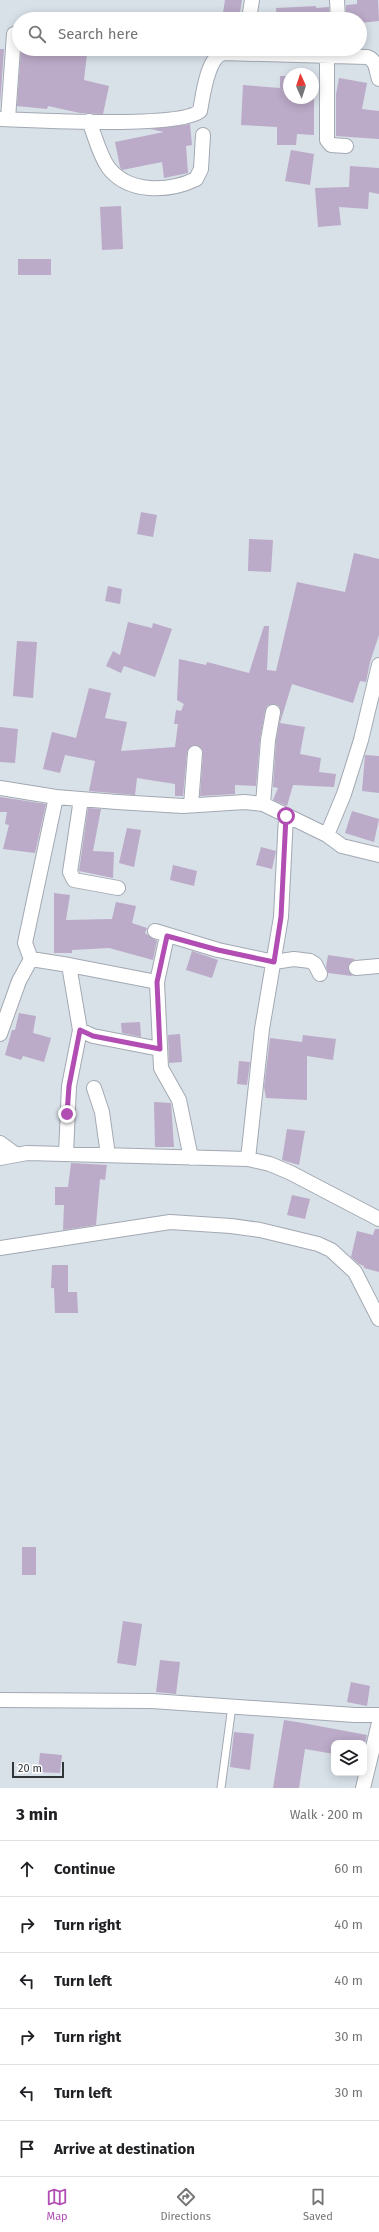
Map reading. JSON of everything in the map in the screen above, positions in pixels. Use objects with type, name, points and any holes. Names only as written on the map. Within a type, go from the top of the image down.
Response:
[{"type":"street","points":[[251,12],[252,0]]},
{"type":"street","points":[[337,0],[338,12]]},
{"type":"street","points":[[12,51],[4,119],[89,122],[139,122],[186,118],[195,115],[200,111],[211,63],[216,56]]},
{"type":"street","points":[[327,56],[327,140],[331,145],[346,146]]},
{"type":"street","points":[[361,56],[371,58],[375,63],[379,79]]},
{"type":"street","points":[[89,122],[108,167],[119,178],[140,187],[175,186],[196,179],[201,169],[203,135]]},
{"type":"street","points":[[328,835],[344,794],[361,740],[379,665]]},
{"type":"street","points":[[263,804],[268,740],[273,712]]},
{"type":"street","points":[[191,805],[195,753]]},
{"type":"street","points":[[0,788],[81,799],[191,805],[245,802],[263,804],[328,835],[342,846],[379,855]]},
{"type":"street","points":[[0,1034],[19,981],[31,959],[25,943],[56,796]]},
{"type":"street","points":[[81,799],[70,872],[74,880],[118,888]]},
{"type":"street","points":[[248,1159],[262,1029],[281,917],[286,816]]},
{"type":"street","points":[[191,1158],[179,1100],[161,1068],[157,982],[161,933],[218,950],[274,962],[294,959],[310,960],[316,964],[320,974]]},
{"type":"street","points":[[31,959],[157,982]]},
{"type":"street","points":[[66,1154],[69,1086],[80,1030],[69,965]]},
{"type":"street","points":[[356,968],[379,966]]},
{"type":"street","points":[[80,1030],[93,1036],[160,1049]]},
{"type":"street","points":[[94,1088],[102,1112],[108,1155]]},
{"type":"street","points":[[0,1143],[15,1154]]},
{"type":"street","points":[[0,1158],[15,1154],[66,1154],[248,1159],[270,1164],[291,1173],[379,1219]]},
{"type":"street","points":[[0,1248],[100,1234],[137,1226],[170,1222],[224,1225],[260,1230],[318,1244],[331,1250],[355,1272],[362,1282],[379,1319]]},
{"type":"street","points":[[0,1700],[137,1700],[355,1715],[379,1715]]},
{"type":"street","points":[[363,1788],[379,1723]]},
{"type":"lane","points":[[221,1788],[232,1706]]},
{"type":"building","points":[[225,0],[242,0],[240,12],[223,12]]},
{"type":"building","points":[[357,0],[378,0],[379,21],[367,22],[367,12],[346,12],[346,5],[357,4]]},
{"type":"building","points":[[316,6],[316,8],[329,7],[329,12],[276,12],[276,8]]},
{"type":"building","points":[[0,49],[4,49],[0,105]]},
{"type":"building","points":[[21,56],[87,56],[84,80],[109,86],[103,114],[80,113],[48,106],[47,109],[17,106]]},
{"type":"building","points":[[280,76],[283,76],[283,104],[314,104],[314,135],[297,134],[296,145],[277,145],[277,127],[241,125],[243,85],[280,88]]},
{"type":"building","points":[[339,78],[367,83],[362,109],[379,111],[379,139],[336,136],[336,94]]},
{"type":"building","points":[[190,124],[192,145],[186,146],[188,173],[164,178],[162,162],[122,170],[120,167],[115,142],[164,132],[150,129]]},
{"type":"building","points":[[291,150],[314,154],[310,185],[285,181]]},
{"type":"building","points":[[350,166],[379,168],[379,194],[369,192],[368,209],[339,207],[341,225],[318,227],[315,188],[349,187]]},
{"type":"building","points":[[121,206],[123,249],[102,250],[100,207]]},
{"type":"building","points":[[18,259],[51,259],[51,275],[18,275]]},
{"type":"building","points":[[141,512],[157,515],[153,537],[137,534]]},
{"type":"building","points":[[249,539],[273,540],[271,572],[248,571]]},
{"type":"building","points":[[354,553],[379,559],[379,635],[370,662],[366,682],[360,681],[353,703],[292,684],[280,723],[305,727],[300,754],[321,758],[319,772],[336,774],[334,787],[293,785],[287,806],[273,800],[278,788],[273,787],[276,741],[281,713],[279,706],[274,704],[267,706],[265,711],[260,739],[256,786],[235,785],[235,794],[200,796],[203,753],[202,749],[196,745],[191,746],[187,752],[183,796],[175,796],[175,784],[137,778],[135,795],[89,791],[95,761],[65,755],[60,773],[43,769],[52,732],[76,738],[89,688],[111,693],[105,718],[127,722],[121,751],[175,747],[178,724],[174,724],[176,710],[181,711],[184,704],[177,700],[179,659],[206,665],[207,662],[249,673],[264,626],[269,626],[267,670],[276,671],[297,582],[345,592]]},
{"type":"building","points":[[108,586],[122,589],[120,604],[105,601]]},
{"type":"building","points":[[128,622],[152,628],[153,623],[172,629],[155,677],[124,666],[121,673],[106,666],[113,651],[120,655]]},
{"type":"building","points":[[17,641],[37,642],[33,698],[13,696]]},
{"type":"building","points":[[0,727],[18,729],[15,763],[0,762]]},
{"type":"building","points":[[365,755],[379,756],[379,793],[362,791]]},
{"type":"building","points":[[0,797],[46,804],[35,853],[3,849],[9,825],[5,824],[7,812],[0,812]]},
{"type":"building","points":[[88,808],[101,809],[93,851],[114,852],[113,878],[79,871]]},
{"type":"building","points":[[352,811],[379,819],[374,842],[345,833]]},
{"type":"building","points":[[127,828],[141,830],[134,867],[119,863]]},
{"type":"building","points":[[261,847],[276,851],[272,869],[256,865]]},
{"type":"building","points":[[173,865],[197,871],[194,886],[170,880]]},
{"type":"building","points":[[54,893],[70,895],[66,920],[112,919],[116,902],[136,906],[132,923],[147,928],[145,933],[157,941],[153,960],[109,948],[72,950],[72,953],[54,953]]},
{"type":"building","points":[[192,951],[218,960],[212,978],[186,970]]},
{"type":"building","points":[[328,955],[355,959],[349,964],[348,968],[352,976],[328,973],[326,967]]},
{"type":"building","points":[[19,1013],[36,1016],[33,1033],[51,1038],[44,1062],[23,1056],[21,1060],[5,1055],[12,1030],[15,1030]]},
{"type":"building","points":[[140,1022],[141,1037],[122,1033],[121,1023]]},
{"type":"building","points":[[180,1034],[182,1062],[169,1063],[168,1035]]},
{"type":"building","points":[[303,1035],[336,1039],[333,1060],[307,1056],[307,1100],[266,1098],[264,1087],[270,1038],[302,1042]]},
{"type":"building","points":[[239,1061],[250,1062],[247,1085],[237,1084]]},
{"type":"building","points":[[154,1102],[171,1103],[174,1147],[155,1147]]},
{"type":"building","points":[[287,1129],[305,1131],[299,1165],[282,1160]]},
{"type":"building","points":[[71,1163],[107,1165],[105,1180],[100,1179],[96,1225],[63,1230],[64,1205],[55,1205],[55,1187],[68,1187]]},
{"type":"building","points":[[292,1195],[310,1199],[305,1219],[287,1215]]},
{"type":"building","points":[[375,1229],[379,1229],[379,1272],[364,1268],[364,1266],[359,1264],[351,1257],[357,1231],[373,1235]]},
{"type":"building","points":[[52,1265],[68,1265],[68,1292],[77,1292],[78,1313],[55,1313],[54,1288],[51,1288]]},
{"type":"building","points":[[22,1547],[36,1547],[36,1575],[22,1575]]},
{"type":"building","points":[[123,1621],[142,1624],[136,1666],[117,1663]]},
{"type":"building","points":[[160,1660],[180,1662],[176,1694],[156,1692]]},
{"type":"building","points":[[351,1682],[370,1686],[367,1706],[347,1702]]},
{"type":"building","points":[[284,1720],[367,1735],[366,1740],[331,1740],[331,1753],[305,1749],[299,1788],[273,1788]]},
{"type":"building","points":[[234,1732],[254,1734],[250,1770],[230,1767]]},
{"type":"building","points":[[40,1753],[62,1755],[60,1773],[38,1772]]},
{"type":"route","points":[[67,1114],[69,1086],[80,1030],[88,1035],[160,1049],[157,982],[167,936],[218,950],[274,962],[281,917],[286,816]]}]
